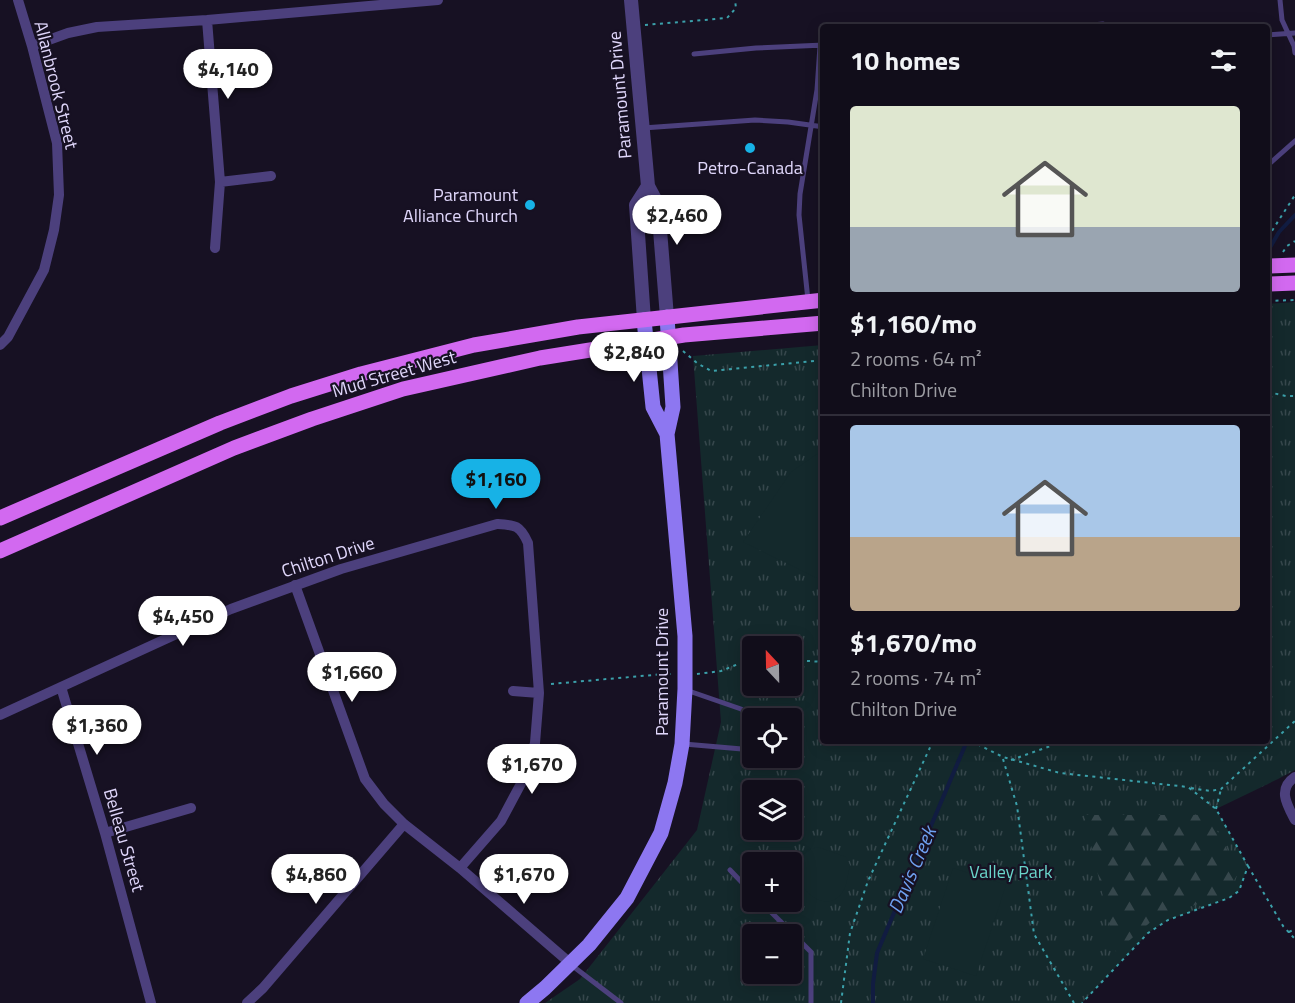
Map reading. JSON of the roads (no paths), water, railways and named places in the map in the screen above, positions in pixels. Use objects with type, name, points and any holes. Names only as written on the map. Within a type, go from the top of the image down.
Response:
[{"type":"main road","points":[[1270,266],[1295,265]]},
{"type":"main road","points":[[1270,284],[1295,283]]},
{"type":"main road","name":"Mud Street West","points":[[0,518],[220,423],[291,396],[361,374],[474,345],[578,327],[816,301]]},
{"type":"main road","name":"Paramount Drive","points":[[526,1003],[590,945],[627,898],[661,833],[675,783],[682,744],[685,636],[667,434],[673,408],[668,317]]},
{"type":"main road","name":"Paramount Drive","points":[[644,320],[653,407],[667,434]]},
{"type":"main road","name":"Mud Street West","points":[[0,551],[234,448],[403,388],[540,358],[668,338],[820,323]]},
{"type":"street","name":"Allanbrook Street","points":[[0,345],[8,337],[44,270],[54,230],[59,195],[57,143],[18,0]]},
{"type":"street","points":[[32,46],[68,33],[97,27],[207,21],[393,2],[438,0]]},
{"type":"street","name":"Paramount Drive","points":[[631,0],[648,186],[658,205],[668,317]]},
{"type":"street","points":[[207,21],[220,182],[215,248]]},
{"type":"street","points":[[220,182],[271,176]]},
{"type":"street","name":"Paramount Drive","points":[[644,320],[636,205],[648,186]]},
{"type":"street","name":"Chilton Drive","points":[[0,714],[231,609],[295,585],[341,569],[497,524],[513,525],[522,531],[528,543],[539,689],[535,742],[524,778],[501,821],[460,868]]},
{"type":"street","points":[[295,585],[365,779],[384,804],[404,824],[460,868],[570,963]]},
{"type":"street","name":"Belleau Street","points":[[61,687],[105,833],[151,1003]]},
{"type":"street","points":[[513,691],[539,689]]},
{"type":"street","points":[[1295,777],[1289,782],[1285,798],[1295,820]]},
{"type":"street","points":[[105,833],[191,808]]},
{"type":"street","points":[[248,1003],[404,824]]},
{"type":"lane","points":[[1280,0],[1282,20],[1292,33],[1295,53]]},
{"type":"lane","points":[[1270,35],[1292,33]]},
{"type":"lane","points":[[694,54],[756,48],[820,46]]},
{"type":"lane","points":[[816,301],[799,215],[801,186],[820,64]]},
{"type":"lane","points":[[643,128],[755,120],[820,126]]},
{"type":"lane","points":[[1270,163],[1295,141]]},
{"type":"lane","points":[[682,744],[742,749],[750,742],[751,724],[748,715],[741,709],[685,682]]},
{"type":"lane","points":[[730,870],[742,883]]},
{"type":"lane","points":[[771,912],[811,952],[811,1003]]},
{"type":"lane","points":[[570,963],[621,1003]]},
{"type":"waterway","name":"Davis Creek","points":[[1270,248],[1279,232],[1295,215]]},
{"type":"waterway","name":"Davis Creek","points":[[873,1003],[877,953],[966,744]]},
{"type":"place","name":"Petro-Canada","points":[[750,148]]},
{"type":"place","name":"Paramount Alliance Church","points":[[530,205]]},
{"type":"park label","name":"Valley Park","points":[[1011,872]]}]
